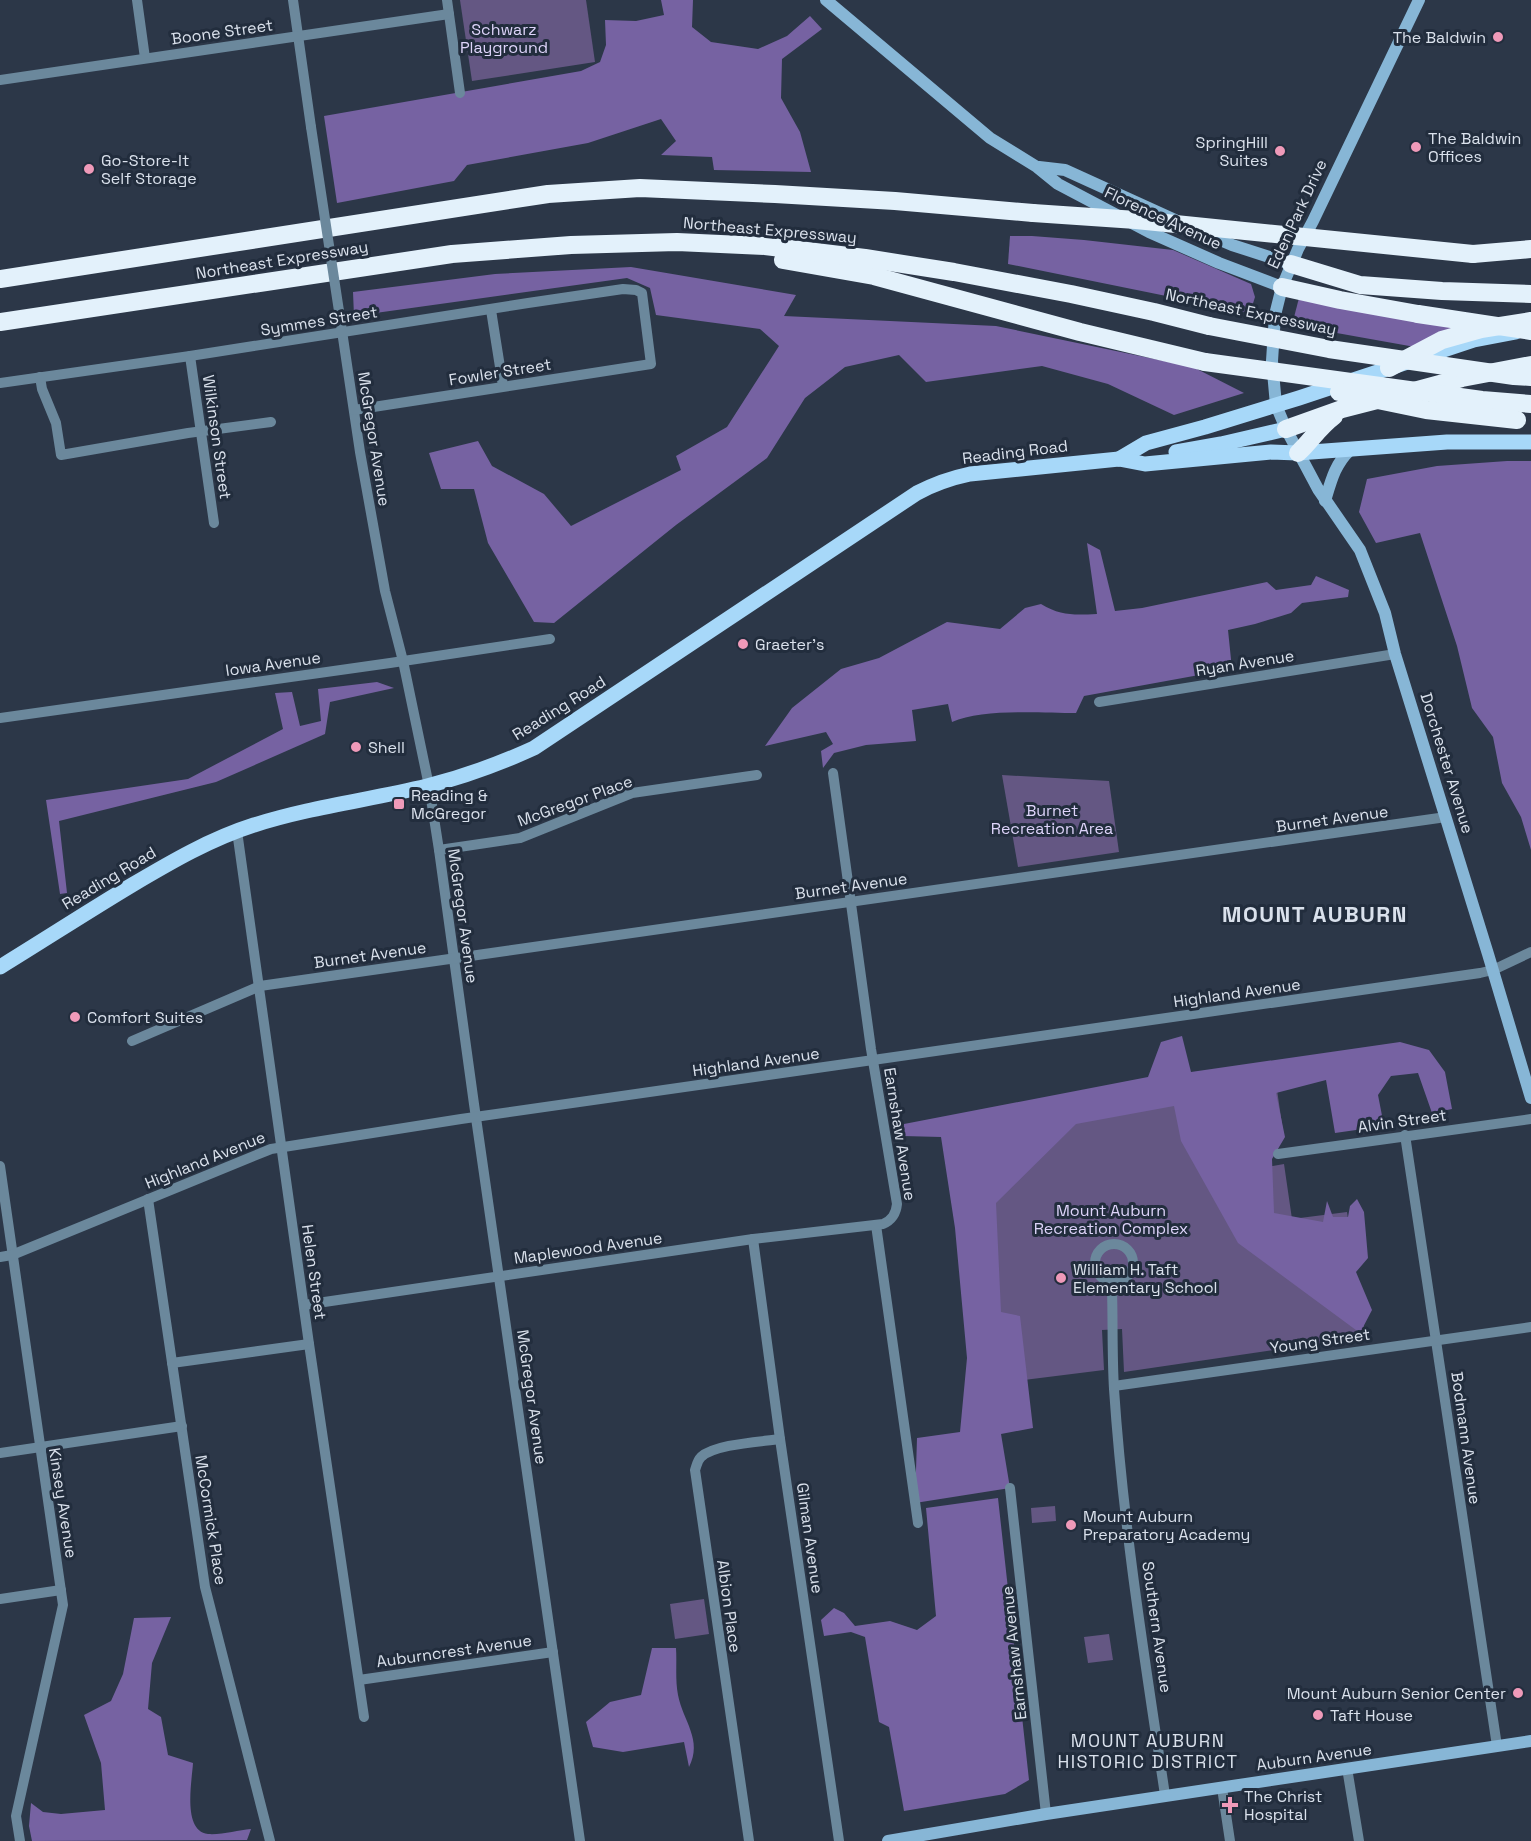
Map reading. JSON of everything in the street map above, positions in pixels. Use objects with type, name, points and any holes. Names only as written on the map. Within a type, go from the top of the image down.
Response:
[{"type":"highway","name":"Northeast Expressway","points":[[0,279],[548,194],[640,188],[818,196],[1148,221],[1473,254],[1531,257]]},
{"type":"highway","points":[[677,242],[874,276],[1080,332],[1426,410],[1524,421]]},
{"type":"highway","name":"Northeast Expressway","points":[[0,322],[452,254],[571,244],[677,242],[765,246],[865,258],[1071,294],[1209,326],[1329,350],[1531,377]]},
{"type":"highway","points":[[1473,254],[1531,249]]},
{"type":"highway","points":[[1291,264],[1359,285],[1531,294]]},
{"type":"highway","points":[[1282,286],[1341,300],[1418,314],[1531,330]]},
{"type":"highway","points":[[1389,368],[1442,340],[1481,329],[1531,321]]},
{"type":"highway","points":[[1205,362],[1482,400],[1531,404]]},
{"type":"highway","points":[[1286,429],[1342,410],[1462,378],[1531,365]]},
{"type":"highway","points":[[1298,453],[1307,445],[1319,427],[1342,410]]},
{"type":"main road","name":"Reading Road","points":[[1119,459],[1146,443],[1276,405],[1474,340],[1531,330]]},
{"type":"main road","points":[[1162,463],[1177,452],[1286,429]]},
{"type":"main road","name":"Reading Road","points":[[0,967],[205,844],[290,814],[429,786],[478,771],[534,748],[932,485],[970,474],[1119,459],[1144,464],[1271,452],[1298,453],[1447,442],[1531,442]]},
{"type":"street","points":[[137,0],[145,58]]},
{"type":"street","name":"McGregor Avenue","points":[[293,0],[342,333],[385,591],[403,661],[429,786],[439,850],[580,1841]]},
{"type":"street","points":[[447,0],[460,93]]},
{"type":"street","name":"Florence Avenue","points":[[826,0],[990,138],[1037,167],[1058,184],[1149,232],[1219,263],[1282,286]]},
{"type":"street","name":"Eden Park Drive","points":[[1298,453],[1276,405],[1272,340],[1282,286],[1419,0]]},
{"type":"street","name":"Boone Street","points":[[0,80],[449,14]]},
{"type":"street","name":"Florence Avenue","points":[[1037,167],[1065,170],[1232,245],[1291,264]]},
{"type":"street","name":"Symmes Street","points":[[0,383],[624,289],[642,293],[651,364]]},
{"type":"street","points":[[491,310],[503,386]]},
{"type":"street","name":"Wilkinson Street","points":[[190,356],[214,523]]},
{"type":"street","name":"Fowler Street","points":[[354,410],[651,364]]},
{"type":"street","points":[[40,377],[42,389],[56,423],[62,455],[201,431],[271,422]]},
{"type":"street","points":[[1325,501],[1334,470],[1350,450]]},
{"type":"street","name":"Dorchester Avenue","points":[[1298,453],[1325,501],[1360,550],[1385,613],[1395,654],[1531,1098]]},
{"type":"street","name":"Iowa Avenue","points":[[0,718],[550,639]]},
{"type":"street","name":"Ryan Avenue","points":[[1099,702],[1395,654]]},
{"type":"street","name":"Earnshaw Avenue","points":[[833,773],[873,1060],[897,1204],[897,1211],[889,1221],[876,1225]]},
{"type":"street","name":"McGregor Place","points":[[439,850],[520,838],[632,793],[757,775]]},
{"type":"street","name":"Burnet Avenue","points":[[132,1041],[260,986],[1446,818]]},
{"type":"street","name":"Helen Street","points":[[237,831],[364,1717]]},
{"type":"street","name":"Highland Avenue","points":[[0,1257],[12,1255],[271,1149],[1480,973],[1531,952]]},
{"type":"street","name":"Alvin Street","points":[[1278,1154],[1531,1119]]},
{"type":"street","name":"Bodmann Avenue","points":[[1405,1135],[1497,1746]]},
{"type":"street","name":"Kinsey Avenue","points":[[0,1166],[63,1605],[16,1816],[20,1841]]},
{"type":"street","name":"McCormick Place","points":[[148,1199],[205,1587],[270,1841]]},
{"type":"street","points":[[876,1225],[918,1523]]},
{"type":"street","name":"Maplewood Avenue","points":[[304,1305],[753,1239],[876,1225]]},
{"type":"street","name":"Gilman Avenue","points":[[753,1239],[839,1841]]},
{"type":"street","name":"Southern Avenue","points":[[1110,1282],[1114,1386],[1132,1558],[1165,1795]]},
{"type":"street","name":"Young Street","points":[[1114,1386],[1531,1327]]},
{"type":"street","points":[[172,1363],[309,1344]]},
{"type":"street","points":[[0,1453],[182,1426]]},
{"type":"street","name":"Albion Place","points":[[748,1841],[695,1470],[702,1456],[717,1448],[780,1439]]},
{"type":"street","name":"Earnshaw Avenue","points":[[1010,1488],[1046,1814]]},
{"type":"street","points":[[0,1599],[61,1590]]},
{"type":"street","name":"Auburncrest Avenue","points":[[359,1680],[553,1652]]},
{"type":"street","name":"Auburn Avenue","points":[[888,1841],[1165,1795],[1497,1746],[1531,1743]]},
{"type":"street","points":[[1347,1768],[1359,1841]]},
{"type":"street","points":[[1222,1788],[1230,1841]]},
{"type":"green space","name":"Schwarz Playground","points":[[460,0],[586,0],[595,62],[472,81]]},
{"type":"green space","name":"Burnet Recreation Area","points":[[1002,775],[1109,781],[1119,852],[1018,867]]},
{"type":"green space","name":"Mount Auburn Recreation Complex","points":[[1276,1083],[1284,1138],[1214,1177],[1284,1164],[1292,1219],[1347,1212],[1365,1335],[1124,1372],[1122,1329],[1102,1330],[1104,1370],[999,1383],[967,1129]]},
{"type":"green space","points":[[1055,1506],[1056,1521],[1032,1523],[1031,1508]]},
{"type":"green space","points":[[704,1599],[709,1634],[675,1639],[670,1604]]},
{"type":"green space","points":[[1109,1634],[1113,1660],[1088,1663],[1084,1637]]},
{"type":"shaded area","points":[[661,0],[693,0],[692,27],[711,42],[758,49],[787,36],[810,16],[822,29],[782,59],[781,98],[800,132],[811,172],[714,170],[712,157],[661,155],[676,141],[661,119],[588,143],[467,165],[454,181],[337,203],[324,116],[581,71],[600,62],[606,45],[605,20],[636,21],[664,15]]},
{"type":"shaded area","points":[[1010,236],[1084,240],[1173,250],[1251,284],[1255,297],[1250,313],[1008,264]]},
{"type":"shaded area","points":[[631,267],[796,295],[784,316],[996,326],[1193,367],[1244,393],[1174,415],[1108,384],[1042,366],[926,382],[899,355],[845,367],[805,398],[767,458],[676,525],[554,623],[534,622],[488,543],[474,489],[441,489],[429,453],[478,441],[492,466],[544,494],[571,526],[681,470],[676,456],[727,427],[779,346],[760,329],[656,315],[650,288],[627,278],[354,316],[353,292],[495,274]]},
{"type":"shaded area","points":[[1299,298],[1461,329],[1415,347],[1292,325]]},
{"type":"shaded area","points":[[1531,461],[1531,850],[1521,817],[1502,783],[1493,737],[1472,708],[1457,646],[1420,533],[1376,543],[1359,512],[1367,479],[1437,466]]},
{"type":"shaded area","points":[[1087,543],[1100,550],[1115,611],[1142,608],[1267,582],[1276,590],[1311,585],[1316,576],[1349,590],[1348,597],[1302,603],[1291,613],[1228,630],[1232,669],[1084,696],[1076,713],[995,713],[952,722],[948,704],[912,710],[916,741],[866,745],[834,753],[823,768],[821,751],[833,744],[826,732],[765,746],[792,708],[841,669],[879,658],[947,622],[1000,629],[1025,608],[1041,604],[1068,614],[1097,614]]},
{"type":"shaded area","points":[[377,682],[394,688],[330,702],[325,734],[216,782],[59,821],[67,893],[60,894],[46,800],[188,779],[283,729],[275,693],[292,692],[300,726],[321,721],[318,689]]},
{"type":"shaded area","points":[[1182,1036],[1191,1072],[1400,1042],[1429,1050],[1445,1072],[1452,1109],[1432,1113],[1418,1073],[1391,1076],[1378,1095],[1384,1126],[1335,1133],[1326,1080],[1276,1093],[1285,1137],[1272,1159],[1274,1213],[1323,1222],[1327,1201],[1333,1217],[1348,1217],[1350,1206],[1357,1199],[1364,1212],[1368,1258],[1356,1272],[1372,1310],[1360,1333],[1238,1243],[1181,1141],[1174,1106],[1076,1124],[996,1203],[1001,1312],[1020,1316],[1033,1428],[1001,1434],[1010,1488],[915,1503],[917,1438],[960,1432],[967,1358],[955,1228],[941,1137],[903,1136],[904,1124],[1148,1077],[1161,1042]]},
{"type":"shaded area","points":[[998,1498],[1029,1780],[1005,1794],[904,1811],[889,1727],[879,1722],[865,1637],[851,1632],[824,1636],[821,1620],[834,1608],[844,1613],[855,1626],[890,1621],[917,1630],[936,1616],[926,1508]]},
{"type":"shaded area","points":[[171,1617],[152,1663],[148,1709],[161,1717],[168,1755],[193,1763],[190,1804],[195,1824],[200,1831],[219,1834],[251,1829],[247,1840],[32,1841],[29,1826],[31,1803],[43,1812],[61,1814],[105,1810],[101,1763],[84,1715],[111,1701],[123,1674],[134,1618]]},
{"type":"shaded area","points":[[652,1648],[676,1648],[678,1695],[691,1731],[694,1748],[689,1767],[684,1742],[623,1752],[593,1747],[586,1722],[610,1702],[641,1695]]},
{"type":"place","name":"The Baldwin","points":[[1498,37]]},
{"type":"place","name":"The Baldwin Offices","points":[[1416,147]]},
{"type":"place","name":"SpringHill Suites","points":[[1280,151]]},
{"type":"place","name":"Go-Store-It Self Storage","points":[[89,169]]},
{"type":"place","name":"Graeter's","points":[[743,644]]},
{"type":"place","name":"Shell","points":[[356,747]]},
{"type":"place","name":"Reading & McGregor","points":[[399,804]]},
{"type":"place","name":"Comfort Suites","points":[[75,1017]]},
{"type":"place","name":"William H. Taft Elementary School","points":[[1061,1278]]},
{"type":"place","name":"Mount Auburn Preparatory Academy","points":[[1071,1525]]},
{"type":"place","name":"Mount Auburn Senior Center","points":[[1518,1693]]},
{"type":"place","name":"Taft House","points":[[1318,1715]]},
{"type":"place","name":"The Christ Hospital","points":[[1230,1805]]},
{"type":"district","name":"MOUNT AUBURN","points":[[1315,914]]},
{"type":"district","name":"MOUNT AUBURN HISTORIC DISTRICT","points":[[1148,1750]]}]
